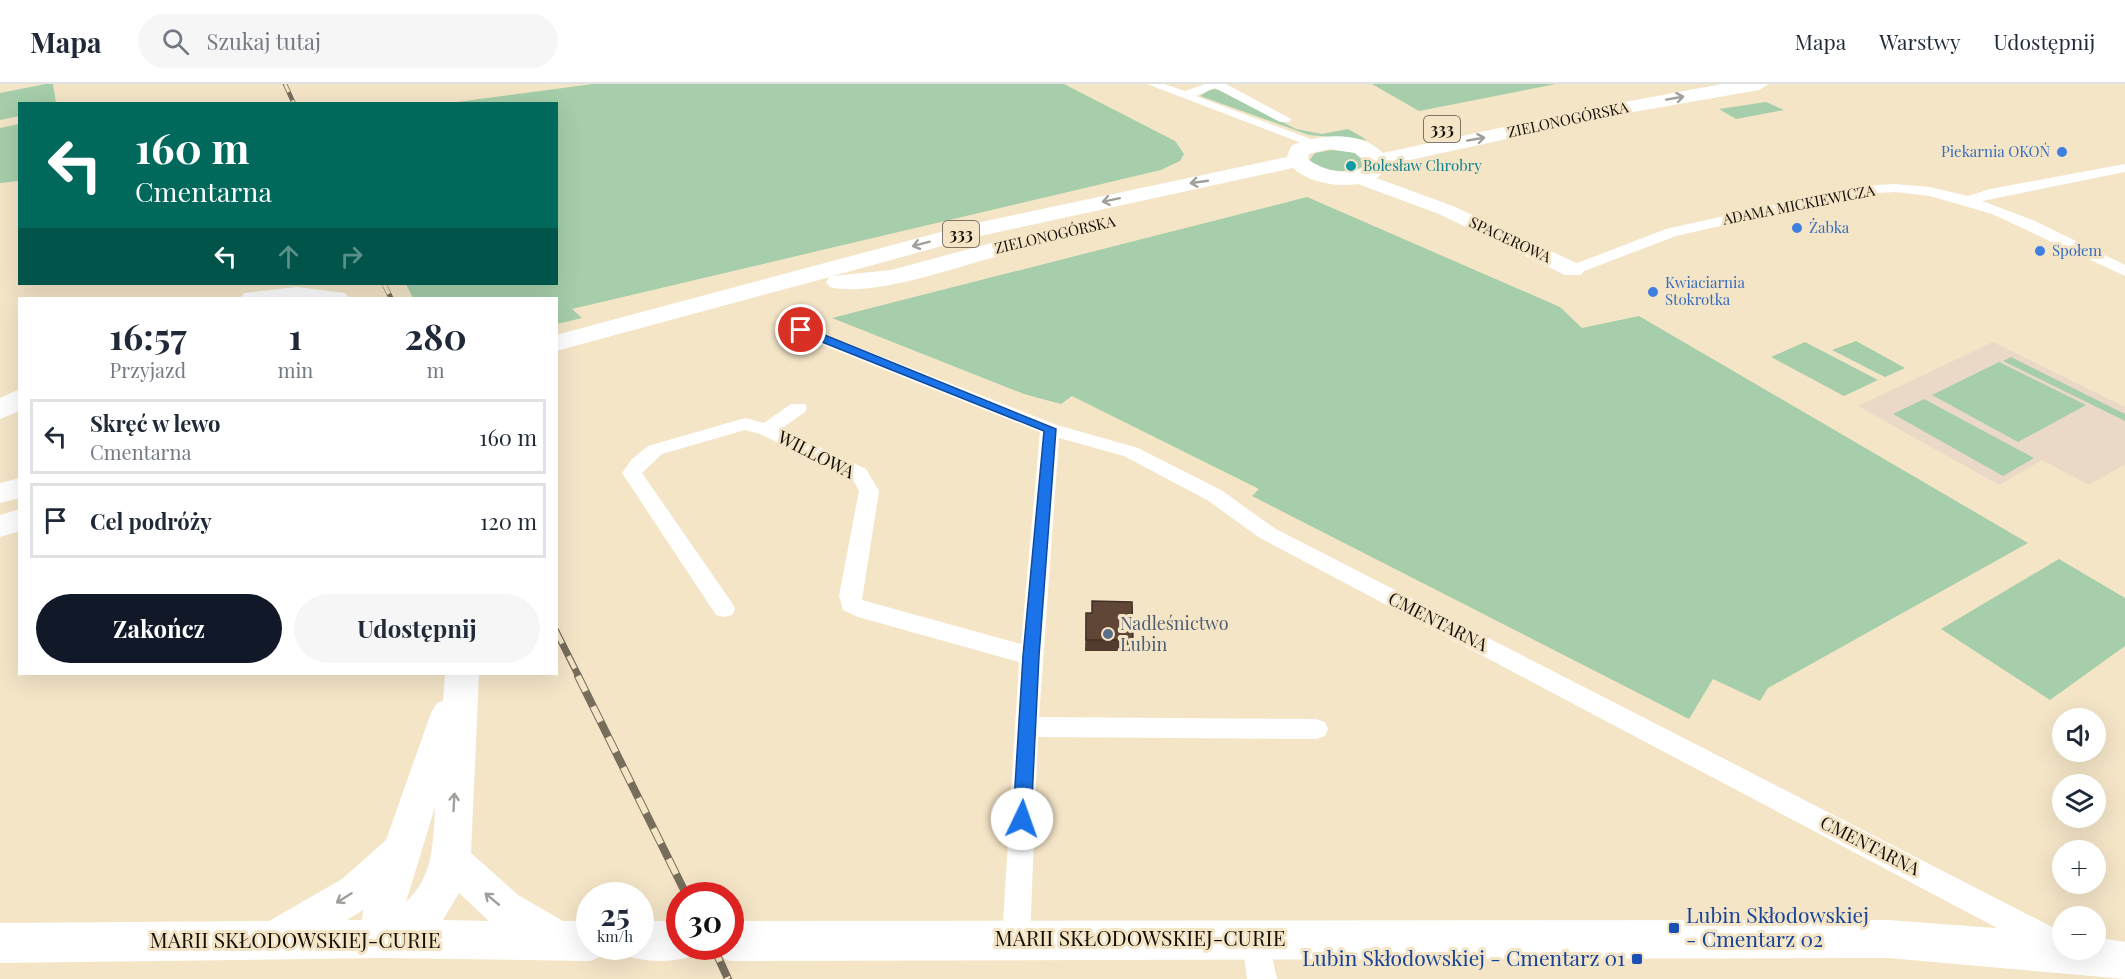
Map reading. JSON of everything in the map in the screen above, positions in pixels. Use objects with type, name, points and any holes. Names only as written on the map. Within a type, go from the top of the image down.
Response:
[{"type":"main road","name":"ZIELONOGÓRSKA","points":[[1359,147],[1654,84]]},
{"type":"main road","name":"ZIELONOGÓRSKA","points":[[1370,169],[1438,145],[1481,139],[1634,105],[1759,84]]},
{"type":"main road","name":"333","points":[[1307,157],[1359,147]]},
{"type":"main road","points":[[1359,147],[1370,169]]},
{"type":"main road","name":"ZIELONOGÓRSKA","points":[[558,342],[757,289],[892,277],[1007,246],[1207,200],[1245,188],[1307,157]]},
{"type":"main road","name":"333","points":[[1307,157],[1370,169]]},
{"type":"main road","points":[[0,404],[18,397]]},
{"type":"main road","points":[[0,410],[18,397]]},
{"type":"main road","points":[[0,472],[18,473]]},
{"type":"main road","points":[[0,493],[18,488]]},
{"type":"main road","points":[[0,526],[18,521]]},
{"type":"street","points":[[1153,84],[1239,116],[1307,157]]},
{"type":"street","points":[[1184,96],[1216,84],[1302,128]]},
{"type":"street","points":[[1239,116],[1307,157]]},
{"type":"street","points":[[1968,201],[1990,193],[2125,168]]},
{"type":"street","name":"SPACEROWA","points":[[1370,169],[1446,210],[1573,270]]},
{"type":"street","name":"ADAMA MICKIEWICZA","points":[[1573,270],[1671,232],[1859,190],[1911,189],[1968,201],[2006,213],[2125,271]]},
{"type":"street","points":[[265,297],[303,294],[328,297]]},
{"type":"street","name":"CMENTARNA","points":[[801,330],[1050,429],[1131,452],[1214,495],[1267,532],[2052,941]]},
{"type":"street","points":[[767,430],[798,408]]},
{"type":"street","name":"WILLOWA","points":[[724,609],[632,473],[639,463],[655,450],[745,424],[767,430],[859,474],[869,491],[850,596],[851,604],[858,609],[1031,656]]},
{"type":"street","points":[[1016,939],[1026,727],[1050,429]]},
{"type":"street","points":[[461,679],[451,860],[446,882],[429,908],[407,927],[383,939],[382,916],[403,845],[461,679]]},
{"type":"street","points":[[1026,727],[1316,729]]},
{"type":"street","points":[[272,941],[371,880],[389,865],[403,845]]},
{"type":"street","points":[[451,860],[504,908],[574,941]]},
{"type":"street","name":"MARII SKŁODOWSKIEJ-CURIE","points":[[0,943],[383,939],[574,941]]},
{"type":"street","name":"MARII SKŁODOWSKIEJ-CURIE","points":[[744,941],[1889,939],[2052,949]]},
{"type":"street","points":[[1256,940],[1262,979]]},
{"type":"street","name":"MARII SKŁODOWSKIEJ-CURIE","points":[[2106,958],[2125,962]]},
{"type":"shaded area","points":[[1993,342],[2125,407],[2125,464],[2089,485],[2042,460],[1999,485],[1858,406]]},
{"type":"green space","points":[[53,84],[56,102],[18,102],[18,116],[0,120],[0,93]]},
{"type":"green space","points":[[593,84],[1064,84],[1175,141],[1184,154],[1180,161],[1161,170],[572,309],[582,318],[558,324],[558,297],[412,297],[406,285],[558,285],[558,102],[457,102]]},
{"type":"green space","points":[[1372,84],[1556,84],[1419,111]]},
{"type":"green space","points":[[1211,89],[1220,90],[1296,129],[1322,134],[1348,129],[1367,140],[1309,135],[1200,96]]},
{"type":"green space","points":[[1766,102],[1784,110],[1736,119],[1719,109]]},
{"type":"green space","points":[[18,124],[18,181],[0,183],[0,128]]},
{"type":"green space","points":[[1332,150],[1360,153],[1368,164],[1354,170],[1337,171],[1321,168],[1309,161],[1315,153]]},
{"type":"green space","points":[[1307,197],[1560,307],[1582,328],[1639,316],[2028,543],[1768,688],[1760,701],[1713,679],[1689,719],[1252,496],[1259,489],[1072,396],[1061,404],[1024,394],[832,318]]},
{"type":"green space","points":[[1856,341],[1905,368],[1885,377],[1832,350]]},
{"type":"green space","points":[[1805,342],[1878,380],[1844,396],[1771,357]]},
{"type":"green space","points":[[2011,357],[2125,414],[2125,421],[2003,361]]},
{"type":"green space","points":[[1999,362],[2086,405],[2018,442],[1932,395]]},
{"type":"green space","points":[[1924,399],[2034,458],[2003,476],[1893,414]]},
{"type":"green space","points":[[2059,559],[2125,598],[2125,646],[2050,700],[1941,629]]},
{"type":"building","name":"Nadleśnictwo Lubin","points":[[1092,601],[1132,602],[1133,640],[1086,640],[1086,613],[1092,613]]},
{"type":"railway","points":[[285,84],[293,102]]},
{"type":"railway","points":[[384,285],[390,297]]},
{"type":"railway","points":[[558,635],[579,677]]},
{"type":"railway","points":[[578,676],[680,882]]},
{"type":"railway","points":[[719,960],[728,979]]},
{"type":"place","name":"Piekarnia OKOŃ","points":[[2062,152]]},
{"type":"place","name":"Bolesław Chrobry","points":[[1351,166]]},
{"type":"place","name":"Żabka","points":[[1797,228]]},
{"type":"place","name":"Społem","points":[[2040,251]]},
{"type":"place","name":"Kwiaciarnia Stokrotka","points":[[1653,292]]},
{"type":"place","name":"Nadleśnictwo Lubin","points":[[1108,634]]},
{"type":"place","name":"Lubin Skłodowskiej - Cmentarz 02","points":[[1674,928]]},
{"type":"place","name":"Lubin Skłodowskiej - Cmentarz 01","points":[[1637,959]]},
{"type":"route","points":[[801,330],[1050,429],[1031,656],[1022,819]]}]
